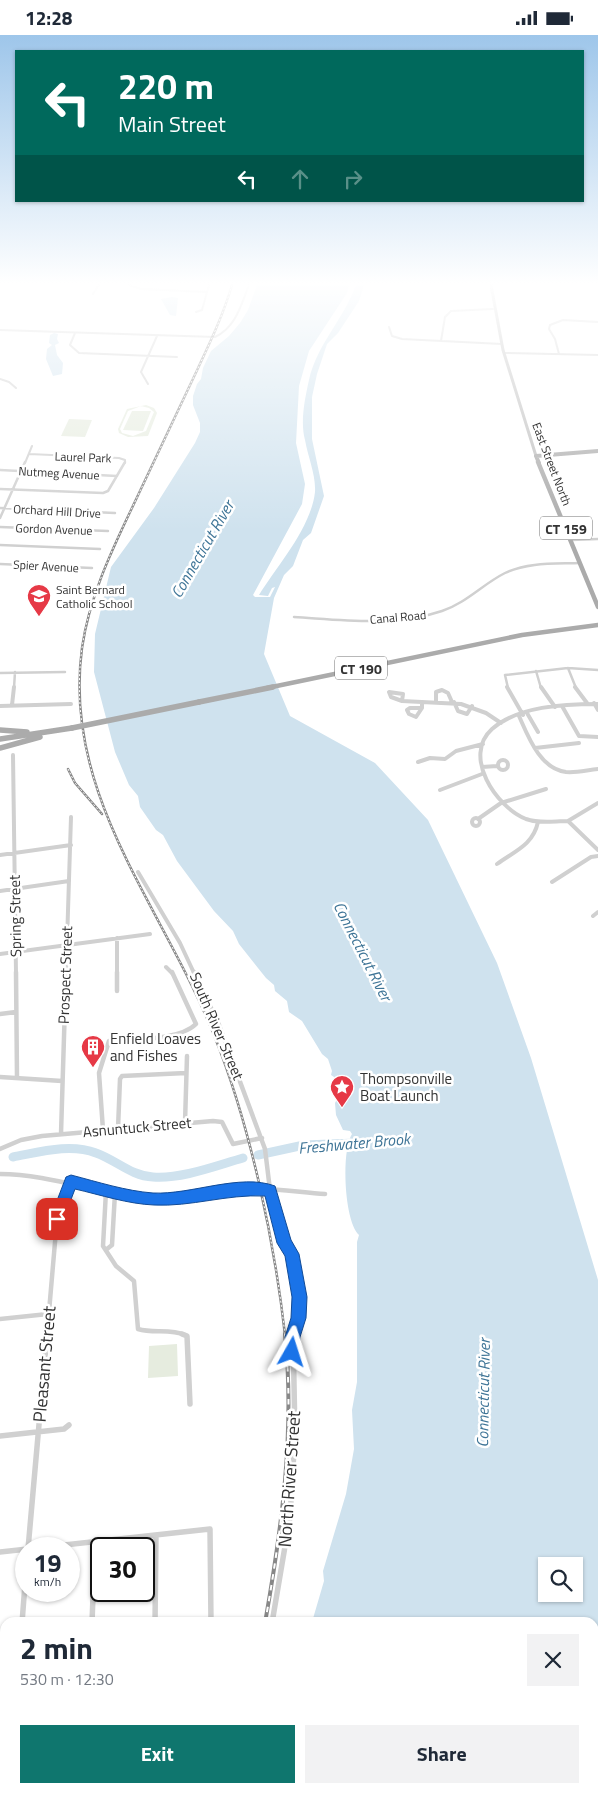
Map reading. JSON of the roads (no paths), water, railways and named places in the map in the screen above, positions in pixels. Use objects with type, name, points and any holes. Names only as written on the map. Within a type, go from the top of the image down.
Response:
[{"type":"main road","name":"East Street North","points":[[509,367],[536,456],[598,607],[598,613]]},
{"type":"main road","points":[[536,456],[598,451]]},
{"type":"main road","name":"CT 190","points":[[0,739],[46,733],[522,635],[598,626]]},
{"type":"main road","points":[[0,748],[70,728]]},
{"type":"main road","points":[[0,730],[46,733]]},
{"type":"street","points":[[143,367],[141,372],[148,384]]},
{"type":"street","points":[[0,379],[9,382],[16,388]]},
{"type":"street","points":[[0,518],[32,447]]},
{"type":"street","name":"Laurel Park","points":[[29,454],[123,459],[125,467],[108,491],[103,493]]},
{"type":"street","name":"Nutmeg Avenue","points":[[0,470],[117,476]]},
{"type":"street","points":[[0,489],[103,493]]},
{"type":"street","name":"Orchard Hill Drive","points":[[0,508],[115,513]]},
{"type":"street","name":"Gordon Avenue","points":[[0,527],[108,531]]},
{"type":"street","points":[[571,540],[598,539]]},
{"type":"street","points":[[0,545],[100,549]]},
{"type":"street","name":"Canal Road","points":[[294,617],[380,620],[414,618],[453,607],[515,569],[534,565],[580,563]]},
{"type":"street","name":"Spier Avenue","points":[[0,564],[92,568]]},
{"type":"street","points":[[538,732],[510,696],[504,678],[508,674],[568,668],[598,670]]},
{"type":"street","points":[[568,668],[572,683],[587,703]]},
{"type":"street","points":[[536,671],[541,688],[555,707]]},
{"type":"street","points":[[0,673],[64,672]]},
{"type":"street","points":[[12,705],[16,673]]},
{"type":"street","points":[[436,701],[436,692],[442,690],[448,693],[458,711],[467,714],[472,706]]},
{"type":"street","points":[[402,701],[403,694],[389,692],[391,697],[402,701],[453,702],[472,706],[483,710],[502,723]]},
{"type":"street","points":[[422,702],[422,708],[416,717],[407,711],[410,708],[422,708]]},
{"type":"street","points":[[598,710],[596,703],[562,706],[523,714],[502,723],[490,731],[483,744],[482,767],[482,774],[491,793],[501,803],[516,814],[538,822],[568,821],[598,803]]},
{"type":"street","points":[[0,706],[71,704]]},
{"type":"street","points":[[562,706],[579,736],[598,737]]},
{"type":"street","points":[[523,714],[535,748],[558,771],[598,769]]},
{"type":"street","points":[[535,748],[579,743]]},
{"type":"street","points":[[418,762],[430,758],[445,759],[456,751],[483,744]]},
{"type":"street","name":"Spring Street","points":[[13,755],[17,1078]]},
{"type":"street","points":[[482,767],[497,766]]},
{"type":"street","points":[[440,790],[455,786],[474,775],[482,774]]},
{"type":"street","points":[[478,819],[501,803],[539,793],[546,789]]},
{"type":"street","name":"Prospect Street","points":[[61,1134],[71,817]]},
{"type":"street","points":[[568,821],[598,850]]},
{"type":"street","points":[[497,864],[537,835],[538,822]]},
{"type":"street","points":[[0,855],[71,845]]},
{"type":"street","points":[[552,882],[591,857],[598,856]]},
{"type":"street","name":"South River Street","points":[[138,872],[180,943],[219,1025],[262,1137],[267,1157],[270,1190]]},
{"type":"street","points":[[0,891],[69,881]]},
{"type":"street","points":[[593,916],[598,912]]},
{"type":"street","points":[[0,954],[150,934]]},
{"type":"street","points":[[117,938],[117,991]]},
{"type":"street","points":[[103,1130],[100,1071],[110,1041],[168,1036],[192,1028],[196,1024],[172,970],[166,967]]},
{"type":"street","points":[[0,1014],[16,1013]]},
{"type":"street","points":[[185,1123],[187,1056]]},
{"type":"street","points":[[118,1129],[121,1077],[186,1073]]},
{"type":"street","points":[[0,1077],[62,1081]]},
{"type":"street","name":"Asnuntuck Street","points":[[0,1149],[25,1139],[61,1134],[220,1121],[234,1144],[262,1137]]},
{"type":"street","points":[[0,1175],[38,1174],[115,1193],[160,1199],[242,1189],[325,1194]]},
{"type":"street","name":"Pleasant Street","points":[[29,1537],[57,1219],[71,1181]]},
{"type":"street","name":"North River Street","points":[[270,1190],[284,1243],[292,1256],[300,1301],[298,1318],[292,1339],[295,1446],[290,1517],[273,1617]]},
{"type":"street","points":[[106,1191],[103,1246],[107,1249],[110,1259],[116,1266],[134,1281],[138,1329],[144,1332],[181,1332],[187,1336],[190,1404]]},
{"type":"street","points":[[107,1249],[112,1245],[115,1193]]},
{"type":"street","points":[[0,1319],[48,1314]]},
{"type":"street","points":[[0,1436],[64,1429],[69,1425]]},
{"type":"street","points":[[136,1537],[210,1529],[211,1617]]},
{"type":"street","points":[[155,1617],[156,1535]]},
{"type":"street","points":[[0,1551],[15,1550]]},
{"type":"street","points":[[22,1617],[24,1602]]},
{"type":"street","points":[[92,1617],[93,1602]]},
{"type":"water","points":[[49,367],[63,367],[62,374],[53,376]]},
{"type":"water","name":"Connecticut River","points":[[203,367],[304,367],[299,386],[296,443],[305,484],[302,504],[253,595],[255,597],[270,597],[275,587],[272,588],[268,596],[259,595],[300,533],[312,506],[315,492],[314,479],[306,446],[303,418],[313,367],[319,367],[312,397],[312,439],[324,496],[311,533],[303,540],[293,566],[284,575],[274,598],[264,654],[290,716],[375,763],[428,820],[497,963],[531,1058],[598,1280],[598,1617],[313,1617],[324,1581],[323,1571],[346,1494],[354,1449],[352,1410],[357,1382],[357,1242],[359,1235],[350,1216],[345,1170],[346,1155],[352,1134],[350,1131],[343,1130],[336,1115],[335,1103],[338,1097],[328,1059],[322,1054],[302,1021],[289,1012],[287,1001],[275,991],[274,985],[266,978],[239,944],[233,931],[214,911],[177,861],[163,835],[156,830],[140,807],[138,796],[129,785],[115,752],[94,672],[95,634],[111,567],[154,508],[195,443],[200,432],[200,423],[193,405],[193,396],[201,379]]},
{"type":"waterway","name":"Freshwater Brook","points":[[258,1155],[304,1145],[357,1143]]},
{"type":"waterway","name":"Freshwater Brook","points":[[13,1157],[55,1149],[86,1150],[103,1156],[138,1174],[153,1177],[175,1176],[243,1158]]},
{"type":"railway","points":[[198,367],[108,560],[95,594],[82,648],[80,702],[87,752],[102,801],[121,849],[193,988],[214,1035],[239,1106],[267,1221],[285,1335]]},
{"type":"railway","points":[[68,769],[75,783],[102,814]]},
{"type":"railway","points":[[266,1617],[277,1551],[288,1443],[288,1370],[285,1334]]},
{"type":"place","name":"Saint Bernard Catholic School","points":[[39,617]]},
{"type":"place","name":"Enfield Loaves and Fishes","points":[[93,1068]]},
{"type":"place","name":"Thompsonville Boat Launch","points":[[342,1108]]}]
